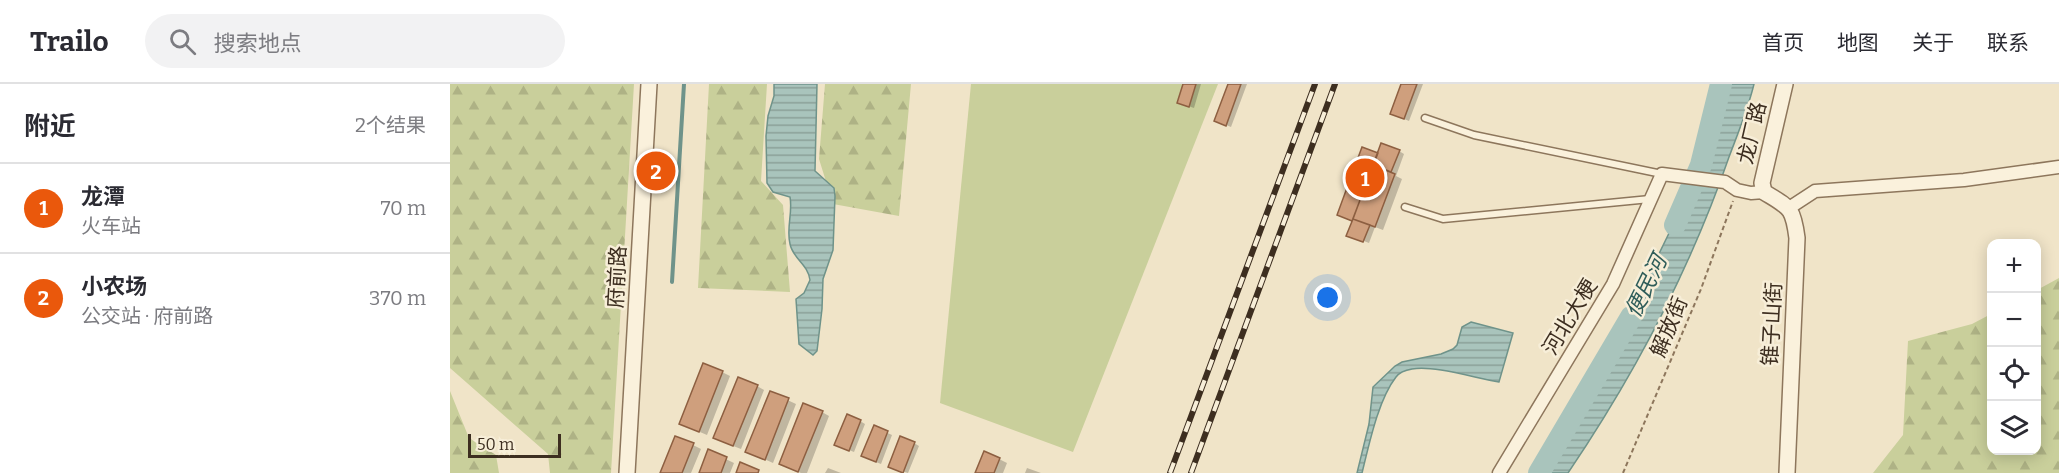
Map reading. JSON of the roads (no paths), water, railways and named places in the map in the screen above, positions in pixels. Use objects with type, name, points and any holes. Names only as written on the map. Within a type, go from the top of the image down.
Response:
[{"type":"street","name":"府前路","points":[[627,473],[649,84]]},
{"type":"street","name":"龙厂路","points":[[1764,192],[1762,183],[1785,84]]},
{"type":"street","points":[[1662,174],[1725,182],[1737,190],[1751,193],[1764,192],[1789,208],[1815,191],[1964,180],[2059,167]]},
{"type":"street","name":"河北大梗","points":[[1499,473],[1613,284],[1662,174]]},
{"type":"street","name":"锥子山街","points":[[1787,473],[1797,261],[1794,218],[1789,208]]},
{"type":"lane","points":[[1425,118],[1474,135],[1662,174]]},
{"type":"lane","points":[[1405,207],[1443,219],[1651,199]]},
{"type":"water","points":[[774,84],[817,84],[815,171],[834,188],[833,250],[823,279],[817,351],[813,355],[799,344],[796,299],[804,293],[810,280],[809,274],[794,254],[790,244],[790,197],[773,192],[767,183],[766,136],[768,116],[774,96]]},
{"type":"water","points":[[1726,84],[1754,84],[1714,199],[1679,281],[1616,398],[1568,473],[1538,473],[1617,340],[1672,227],[1709,144]]},
{"type":"water","points":[[1471,322],[1513,333],[1499,382],[1455,372],[1421,368],[1401,373],[1396,377],[1384,398],[1362,473],[1357,473],[1369,424],[1373,387],[1402,362],[1441,354],[1453,349],[1457,345],[1462,327]]},
{"type":"waterway","points":[[672,282],[684,84]]},
{"type":"waterway","name":"便民河","points":[[1675,225],[1701,165],[1721,84]]},
{"type":"waterway","name":"便民河","points":[[1539,473],[1631,317]]},
{"type":"railway","points":[[1170,473],[1315,84]]},
{"type":"railway","points":[[1191,473],[1335,84]]},
{"type":"place","name":"小农场","points":[[656,171]]},
{"type":"place","name":"龙潭","points":[[1365,178]]}]
